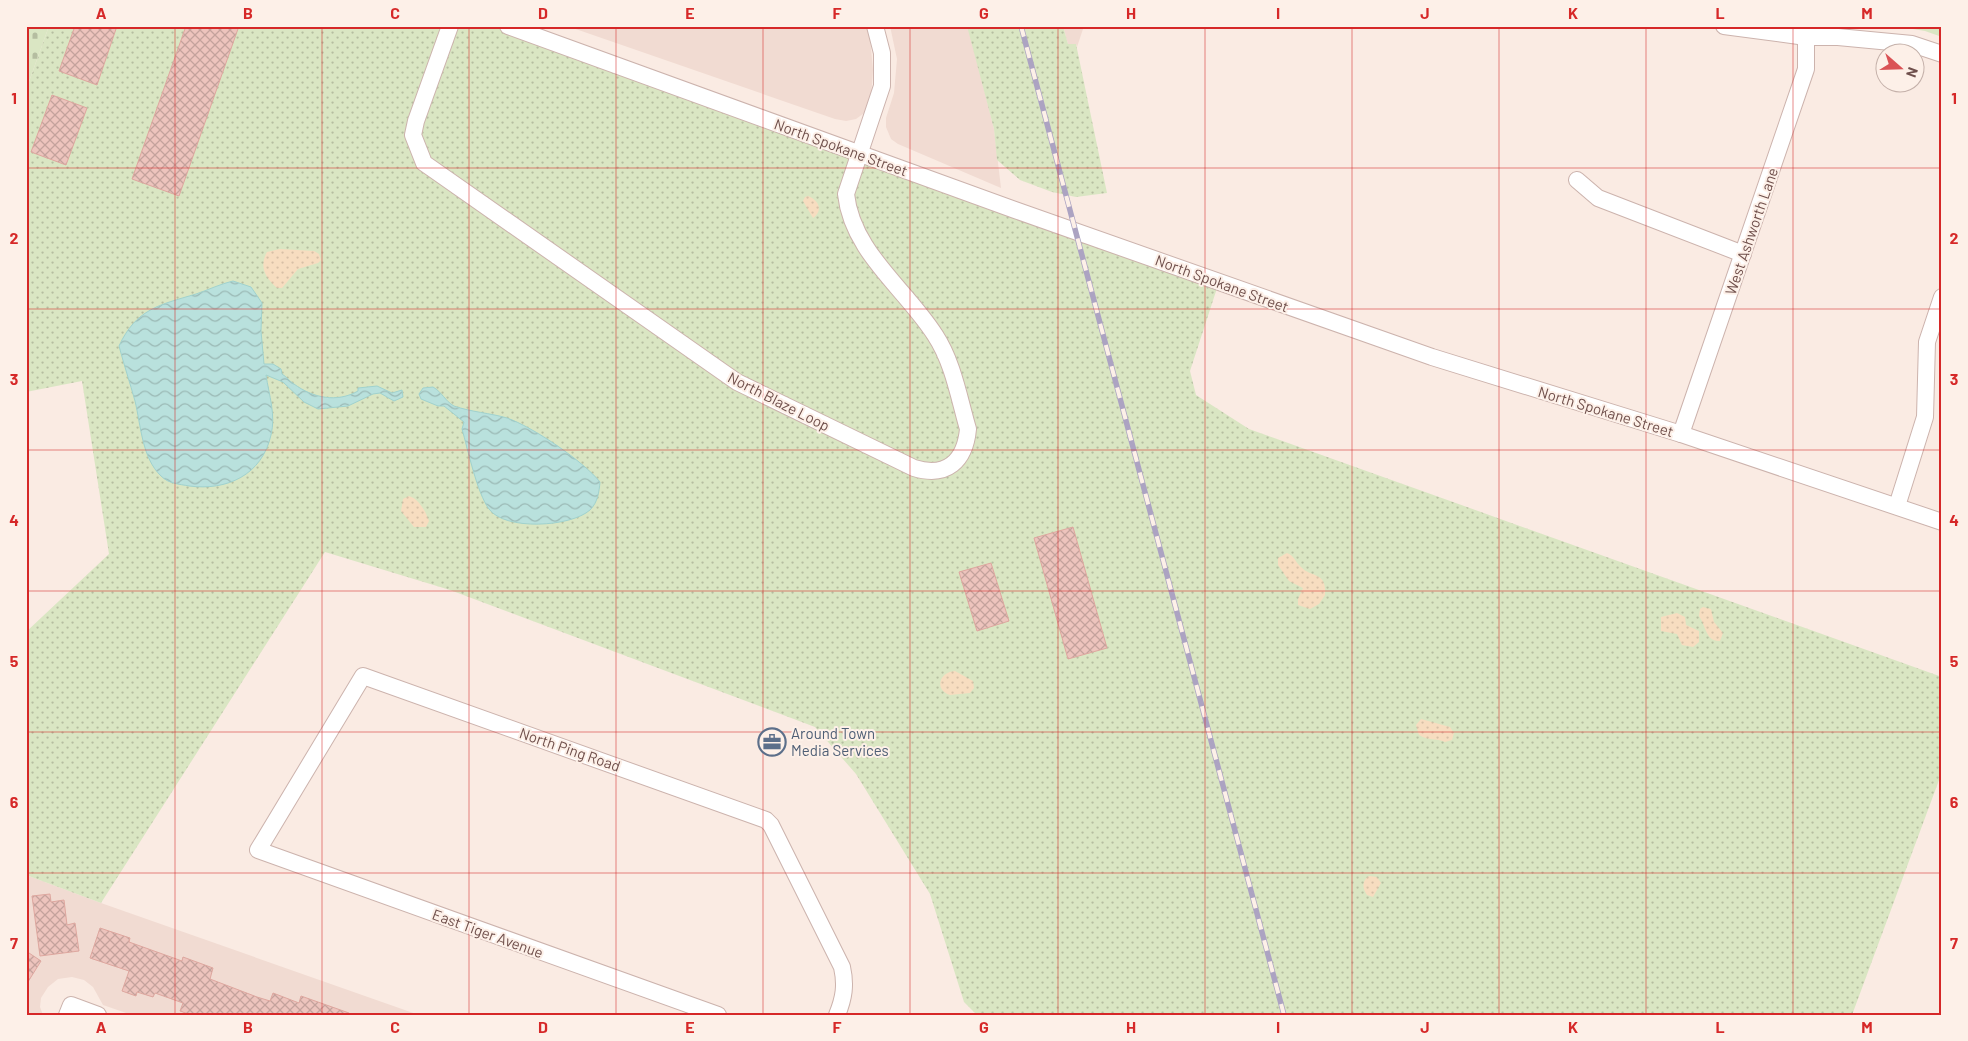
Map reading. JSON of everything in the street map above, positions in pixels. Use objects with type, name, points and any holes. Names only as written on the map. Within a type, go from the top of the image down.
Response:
[{"type":"street","name":"North Blaze Loop","points":[[450,26],[416,121],[414,135],[424,163],[737,382],[914,468],[925,471],[937,470],[956,463],[965,448],[968,429],[946,353],[918,310],[870,253],[848,206],[846,194],[861,155]]},
{"type":"street","name":"North Spokane Street","points":[[508,26],[861,155],[1432,357],[1681,434],[1942,522]]},
{"type":"street","points":[[861,155],[882,86],[882,53],[875,26]]},
{"type":"street","points":[[1724,26],[1806,31],[1838,37],[1912,44],[1942,54]]},
{"type":"street","name":"West Ashworth Lane","points":[[1681,434],[1806,69],[1806,31]]},
{"type":"street","points":[[1577,180],[1598,198],[1743,254]]},
{"type":"street","points":[[1897,506],[1925,417],[1927,342],[1942,297]]},
{"type":"street","name":"North Ping Road","points":[[258,850],[363,676],[766,820],[771,825],[842,967],[845,982],[844,993],[837,1015]]},
{"type":"street","name":"East Tiger Avenue","points":[[258,850],[718,1015]]},
{"type":"street","points":[[67,1015],[71,1005],[98,1015]]},
{"type":"shaded area","points":[[567,26],[866,26],[870,38],[873,70],[871,98],[867,111],[856,119],[846,121],[835,119]]},
{"type":"shaded area","points":[[890,26],[968,26],[994,129],[1001,188],[898,144],[891,139],[886,127],[886,118],[894,93],[897,59]]},
{"type":"shaded area","points":[[1063,26],[1084,26],[1077,47],[1076,44],[1068,44]]},
{"type":"shaded area","points":[[26,875],[419,1015],[132,1015],[103,1005],[93,987],[84,980],[72,977],[58,979],[48,987],[41,998],[40,1007],[43,1015],[26,1015]]},
{"type":"green space","points":[[26,26],[49,26],[26,90]]},
{"type":"green space","points":[[49,26],[508,26],[1219,282],[1190,371],[1196,395],[1249,429],[1942,677],[1942,772],[1852,1015],[977,1015],[964,1002],[930,894],[856,774],[815,727],[450,590],[325,552],[101,903],[26,875],[26,632],[109,554],[82,381],[26,392],[26,90]]},
{"type":"green space","points":[[967,26],[1063,26],[1068,44],[1076,44],[1107,193],[1076,197],[1052,192],[1020,180],[997,160],[994,129]]},
{"type":"green space","points":[[1895,26],[1942,26],[1942,37],[1925,31]]},
{"type":"sand","points":[[808,196],[815,200],[819,209],[813,218],[803,201]]},
{"type":"sand","points":[[280,249],[314,251],[319,254],[321,260],[318,263],[298,269],[282,288],[277,288],[266,276],[263,267],[267,252]]},
{"type":"sand","points":[[409,496],[416,500],[424,510],[429,521],[426,527],[414,527],[401,511],[403,499]]},
{"type":"sand","points":[[1287,553],[1305,570],[1318,576],[1324,582],[1325,595],[1319,604],[1310,609],[1298,605],[1298,599],[1303,588],[1289,581],[1278,565],[1278,558]]},
{"type":"sand","points":[[1703,607],[1711,609],[1714,622],[1723,633],[1720,641],[1715,641],[1707,633],[1699,616],[1700,609]]},
{"type":"sand","points":[[1677,613],[1685,617],[1686,625],[1699,631],[1699,642],[1693,647],[1682,645],[1677,634],[1661,631],[1661,617]]},
{"type":"sand","points":[[955,671],[973,681],[974,688],[970,693],[950,695],[942,689],[940,685],[942,678],[945,674]]},
{"type":"sand","points":[[1421,719],[1450,727],[1454,733],[1452,740],[1445,742],[1419,735],[1416,725]]},
{"type":"sand","points":[[1369,876],[1377,877],[1381,883],[1373,897],[1367,895],[1364,887],[1364,882]]},
{"type":"water","points":[[233,281],[251,287],[262,303],[261,331],[264,364],[273,364],[281,369],[282,374],[292,383],[317,396],[342,397],[358,391],[358,388],[377,386],[392,393],[402,390],[403,397],[394,401],[380,393],[373,394],[348,406],[318,409],[304,402],[283,382],[266,375],[272,412],[272,428],[266,449],[260,461],[241,477],[217,486],[189,486],[167,481],[155,469],[146,451],[135,401],[119,346],[133,324],[150,310]]},
{"type":"water","points":[[433,387],[454,406],[501,416],[518,422],[582,464],[600,482],[598,497],[593,507],[581,516],[554,523],[523,523],[509,521],[497,516],[489,509],[477,482],[462,429],[464,422],[444,406],[438,406],[421,399],[419,394],[423,388]]},
{"type":"building","points":[[75,26],[117,26],[97,85],[59,71]]},
{"type":"building","points":[[186,26],[239,26],[179,196],[132,179]]},
{"type":"building","points":[[52,95],[87,108],[66,165],[31,152]]},
{"type":"building","points":[[1073,527],[1107,648],[1068,659],[1034,538]]},
{"type":"building","points":[[991,563],[1009,621],[977,631],[959,572]]},
{"type":"building","points":[[50,894],[51,902],[64,900],[67,925],[75,923],[79,951],[40,956],[32,896]]},
{"type":"building","points":[[100,928],[130,938],[129,942],[182,961],[183,957],[213,968],[210,979],[257,997],[270,1001],[273,993],[299,1003],[301,996],[349,1013],[349,1015],[191,1015],[180,1011],[183,1003],[155,993],[153,997],[137,992],[136,996],[122,991],[129,971],[90,958]]},
{"type":"building","points":[[26,951],[41,961],[26,985]]},
{"type":"railway","points":[[1021,26],[1284,1015]]},
{"type":"place","name":"Around Town Media Services","points":[[772,742]]}]
